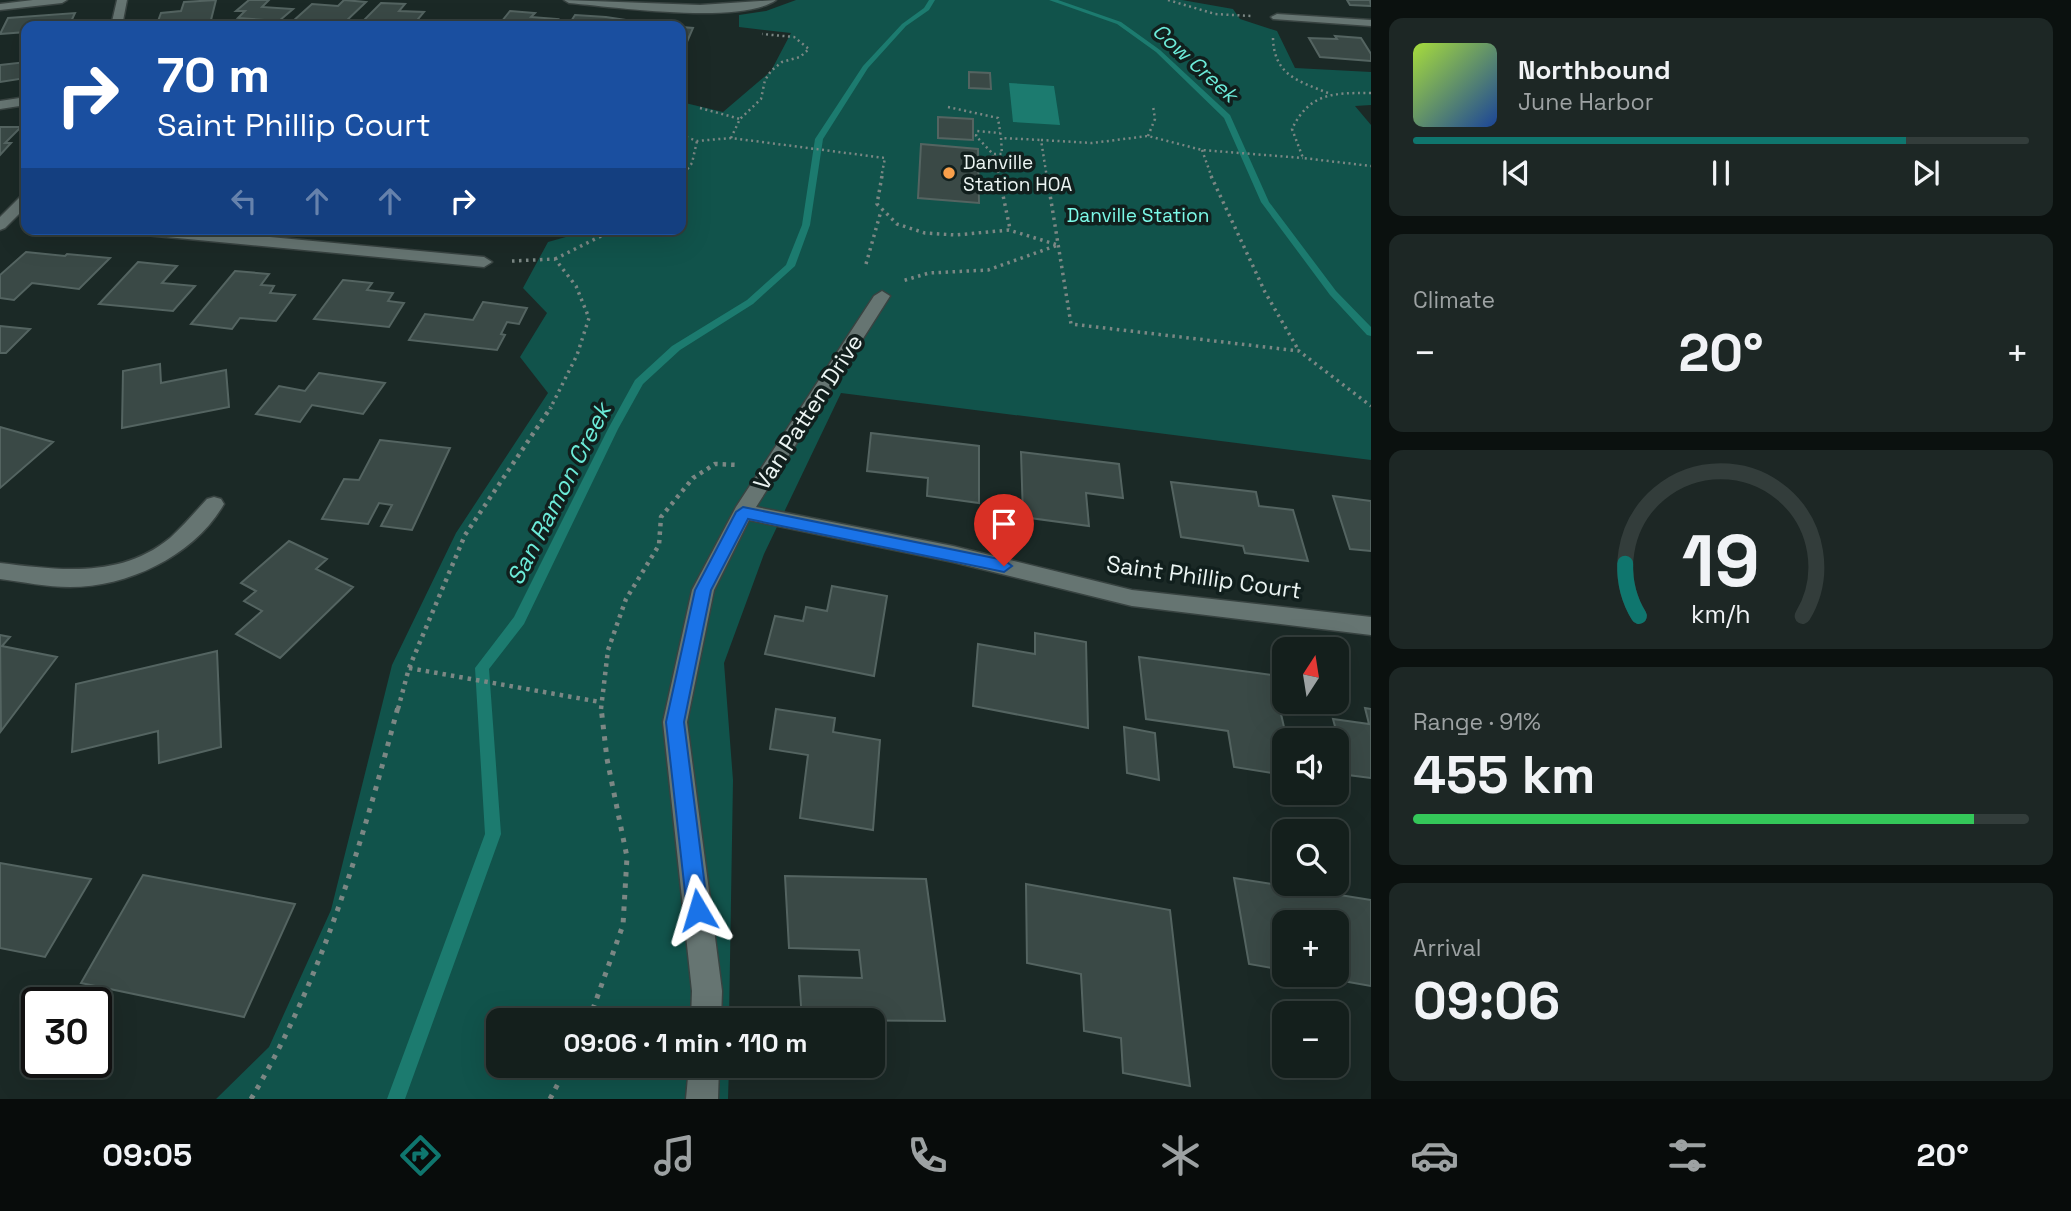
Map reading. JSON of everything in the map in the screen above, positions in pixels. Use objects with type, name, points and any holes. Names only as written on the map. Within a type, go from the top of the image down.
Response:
[{"type":"street","points":[[0,7],[62,0]]},
{"type":"street","points":[[117,21],[122,0]]},
{"type":"street","points":[[569,0],[710,9],[747,7],[771,0]]},
{"type":"street","points":[[1278,17],[1371,23]]},
{"type":"street","points":[[0,105],[21,102]]},
{"type":"street","points":[[5,221],[21,204]]},
{"type":"street","points":[[198,235],[484,262]]},
{"type":"street","name":"Van Patten Drive","points":[[706,1008],[707,991],[675,722],[703,590],[743,512],[882,296]]},
{"type":"street","points":[[0,571],[70,579],[130,570],[176,544],[214,504]]},
{"type":"street","name":"Saint Phillip Court","points":[[743,512],[953,554],[1132,598],[1371,626]]},
{"type":"street","points":[[702,1099],[703,1078]]},
{"type":"path","points":[[1168,0],[1215,14],[1278,17],[1272,54],[1282,70],[1297,80],[1328,93],[1371,93]]},
{"type":"path","points":[[731,138],[740,119],[761,99],[765,80],[771,71],[782,62],[800,57],[809,49],[804,41],[795,37],[762,34]]},
{"type":"path","points":[[1303,158],[1292,129],[1296,118],[1304,108],[1328,93]]},
{"type":"path","points":[[1148,136],[1155,119],[1153,106]]},
{"type":"path","points":[[948,107],[998,118],[1002,154],[994,154]]},
{"type":"path","points":[[700,108],[740,119]]},
{"type":"path","points":[[1000,133],[976,131],[976,136],[994,154],[1003,199],[1011,218],[1010,229]]},
{"type":"path","points":[[1001,138],[1092,143],[1148,136],[1202,150],[1371,166]]},
{"type":"path","points":[[686,137],[697,141],[731,138],[885,158],[877,204],[887,219],[920,232],[940,235],[1010,229],[1034,240],[1058,245]]},
{"type":"path","points":[[686,171],[692,163],[697,141]]},
{"type":"path","points":[[1041,141],[1070,324],[1299,351]]},
{"type":"path","points":[[1202,150],[1212,179],[1265,292],[1299,351],[1371,406]]},
{"type":"path","points":[[866,264],[881,211]]},
{"type":"path","points":[[484,262],[555,259],[603,235]]},
{"type":"path","points":[[882,296],[903,280],[929,273],[988,270],[1058,245]]},
{"type":"path","points":[[251,1099],[282,1047],[338,913],[374,799],[409,668],[465,535],[556,400],[577,355],[589,318],[576,286],[555,259]]},
{"type":"path","points":[[593,1008],[622,925],[627,857],[607,759],[600,702],[608,650],[626,599],[659,545],[661,517],[693,478],[715,464],[737,464],[771,471]]},
{"type":"path","points":[[409,668],[600,702]]},
{"type":"path","points":[[550,1099],[561,1078]]},
{"type":"green space","name":"Danville Station","points":[[796,0],[1182,0],[1233,9],[1240,19],[1277,31],[1295,68],[1371,72],[1371,105],[1355,106],[1371,125],[1371,460],[841,393],[764,554],[724,663],[733,780],[729,1008],[486,1008],[486,1078],[729,1078],[728,1099],[216,1099],[269,1047],[331,910],[392,665],[456,533],[548,393],[520,357],[547,313],[523,288],[548,242],[573,235],[686,235],[686,103],[723,112],[771,71],[791,33],[739,27],[739,15],[766,11]]},
{"type":"shaded area","points":[[1009,83],[1054,86],[1060,125],[1013,122]]},
{"type":"building","points":[[216,0],[211,20],[158,21],[161,13],[181,11],[184,2]]},
{"type":"building","points":[[249,0],[269,0],[262,7],[293,9],[279,21],[238,18],[245,11],[236,11]]},
{"type":"building","points":[[344,0],[366,2],[346,21],[293,21],[312,4],[338,6]]},
{"type":"building","points":[[1347,0],[1370,0],[1371,6],[1350,5]]},
{"type":"building","points":[[381,3],[405,4],[399,11],[424,12],[416,21],[363,21]]},
{"type":"building","points":[[510,11],[535,13],[531,17],[558,19],[557,21],[502,21]]},
{"type":"building","points":[[75,13],[71,21],[21,21],[21,32],[0,34],[8,18]]},
{"type":"building","points":[[575,15],[626,20],[625,21],[571,21]]},
{"type":"building","points":[[686,27],[693,28],[687,42]]},
{"type":"building","points":[[1335,36],[1361,38],[1371,54],[1371,61],[1320,57],[1309,38],[1337,39]]},
{"type":"building","points":[[21,63],[21,79],[0,82],[0,65]]},
{"type":"building","points":[[969,72],[990,73],[991,89],[969,88]]},
{"type":"building","points":[[938,117],[973,119],[973,140],[938,138]]},
{"type":"building","points":[[0,127],[21,127],[5,143],[11,143],[0,155]]},
{"type":"building","name":"Danville Station HOA","points":[[921,144],[978,149],[979,203],[918,198]]},
{"type":"building","points":[[26,252],[110,258],[79,289],[32,283],[14,300],[0,298],[0,275]]},
{"type":"building","points":[[138,262],[177,266],[162,283],[195,286],[173,311],[99,304]]},
{"type":"building","points":[[235,271],[269,274],[261,285],[274,286],[270,293],[295,295],[276,321],[240,318],[232,329],[191,324]]},
{"type":"building","points":[[343,280],[372,283],[367,290],[393,293],[388,301],[404,303],[389,327],[314,319]]},
{"type":"building","points":[[483,302],[527,308],[519,324],[507,322],[501,334],[505,335],[497,350],[409,340],[425,314],[473,320]]},
{"type":"building","points":[[0,326],[30,329],[6,353],[0,353]]},
{"type":"building","points":[[160,364],[161,383],[226,370],[229,407],[122,428],[123,371]]},
{"type":"building","points":[[319,373],[385,383],[363,414],[312,405],[300,422],[256,414],[279,386],[305,391]]},
{"type":"building","points":[[0,427],[53,442],[0,488]]},
{"type":"building","points":[[871,433],[979,446],[979,503],[927,496],[928,478],[867,471]]},
{"type":"building","points":[[380,440],[450,448],[412,530],[381,526],[392,505],[379,503],[368,524],[322,519],[344,479],[359,480]]},
{"type":"building","points":[[1021,452],[1119,464],[1123,498],[1086,493],[1089,526],[1023,517]]},
{"type":"building","points":[[1171,482],[1256,492],[1259,506],[1293,510],[1308,561],[1245,553],[1243,546],[1181,537]]},
{"type":"building","points":[[1333,496],[1371,501],[1371,551],[1350,549]]},
{"type":"building","points":[[289,541],[327,559],[316,569],[353,587],[280,658],[236,634],[262,611],[244,601],[256,591],[241,583]]},
{"type":"building","points":[[832,586],[887,596],[874,676],[765,654],[775,616],[803,621],[806,607],[827,611]]},
{"type":"building","points":[[1035,633],[1086,642],[1088,728],[973,706],[978,644],[1035,654]]},
{"type":"building","points":[[0,635],[10,637],[2,646],[57,657],[1,731]]},
{"type":"building","points":[[217,651],[221,747],[159,763],[158,731],[72,752],[76,684]]},
{"type":"building","points":[[1139,657],[1272,675],[1272,714],[1281,714],[1284,728],[1272,728],[1272,773],[1234,767],[1228,731],[1146,719]]},
{"type":"building","points":[[1365,708],[1371,709],[1371,778],[1349,775],[1349,728],[1335,728],[1333,719],[1369,724]]},
{"type":"building","points":[[776,709],[835,718],[833,732],[880,740],[873,830],[800,818],[808,755],[770,749]]},
{"type":"building","points":[[1124,727],[1155,733],[1159,780],[1127,773]]},
{"type":"building","points":[[0,863],[91,879],[45,957],[0,948]]},
{"type":"building","points":[[143,875],[295,904],[244,1017],[112,989],[112,987],[81,983]]},
{"type":"building","points":[[785,876],[926,879],[945,1021],[885,1021],[885,1008],[801,1008],[799,976],[862,978],[859,950],[789,948]]},
{"type":"building","points":[[1234,878],[1272,884],[1272,896],[1346,896],[1371,900],[1371,986],[1349,982],[1349,910],[1272,910],[1272,968],[1249,964]]},
{"type":"building","points":[[1026,884],[1170,910],[1190,1086],[1123,1073],[1121,1038],[1084,1031],[1081,974],[1027,963]]},
{"type":"waterway","name":"San Ramon Creek","points":[[396,1099],[493,834],[482,668],[519,620],[639,382],[676,348],[750,302],[790,266],[806,225],[819,139],[865,67],[904,25],[927,9],[932,0]]},
{"type":"waterway","name":"Cow Creek","points":[[1052,0],[1119,23],[1158,51],[1227,117],[1265,202],[1333,293],[1371,333]]},
{"type":"place","name":"Danville Station HOA","points":[[949,173]]},
{"type":"route","points":[[698,910],[675,722],[703,590],[743,512],[1004,566]]}]
